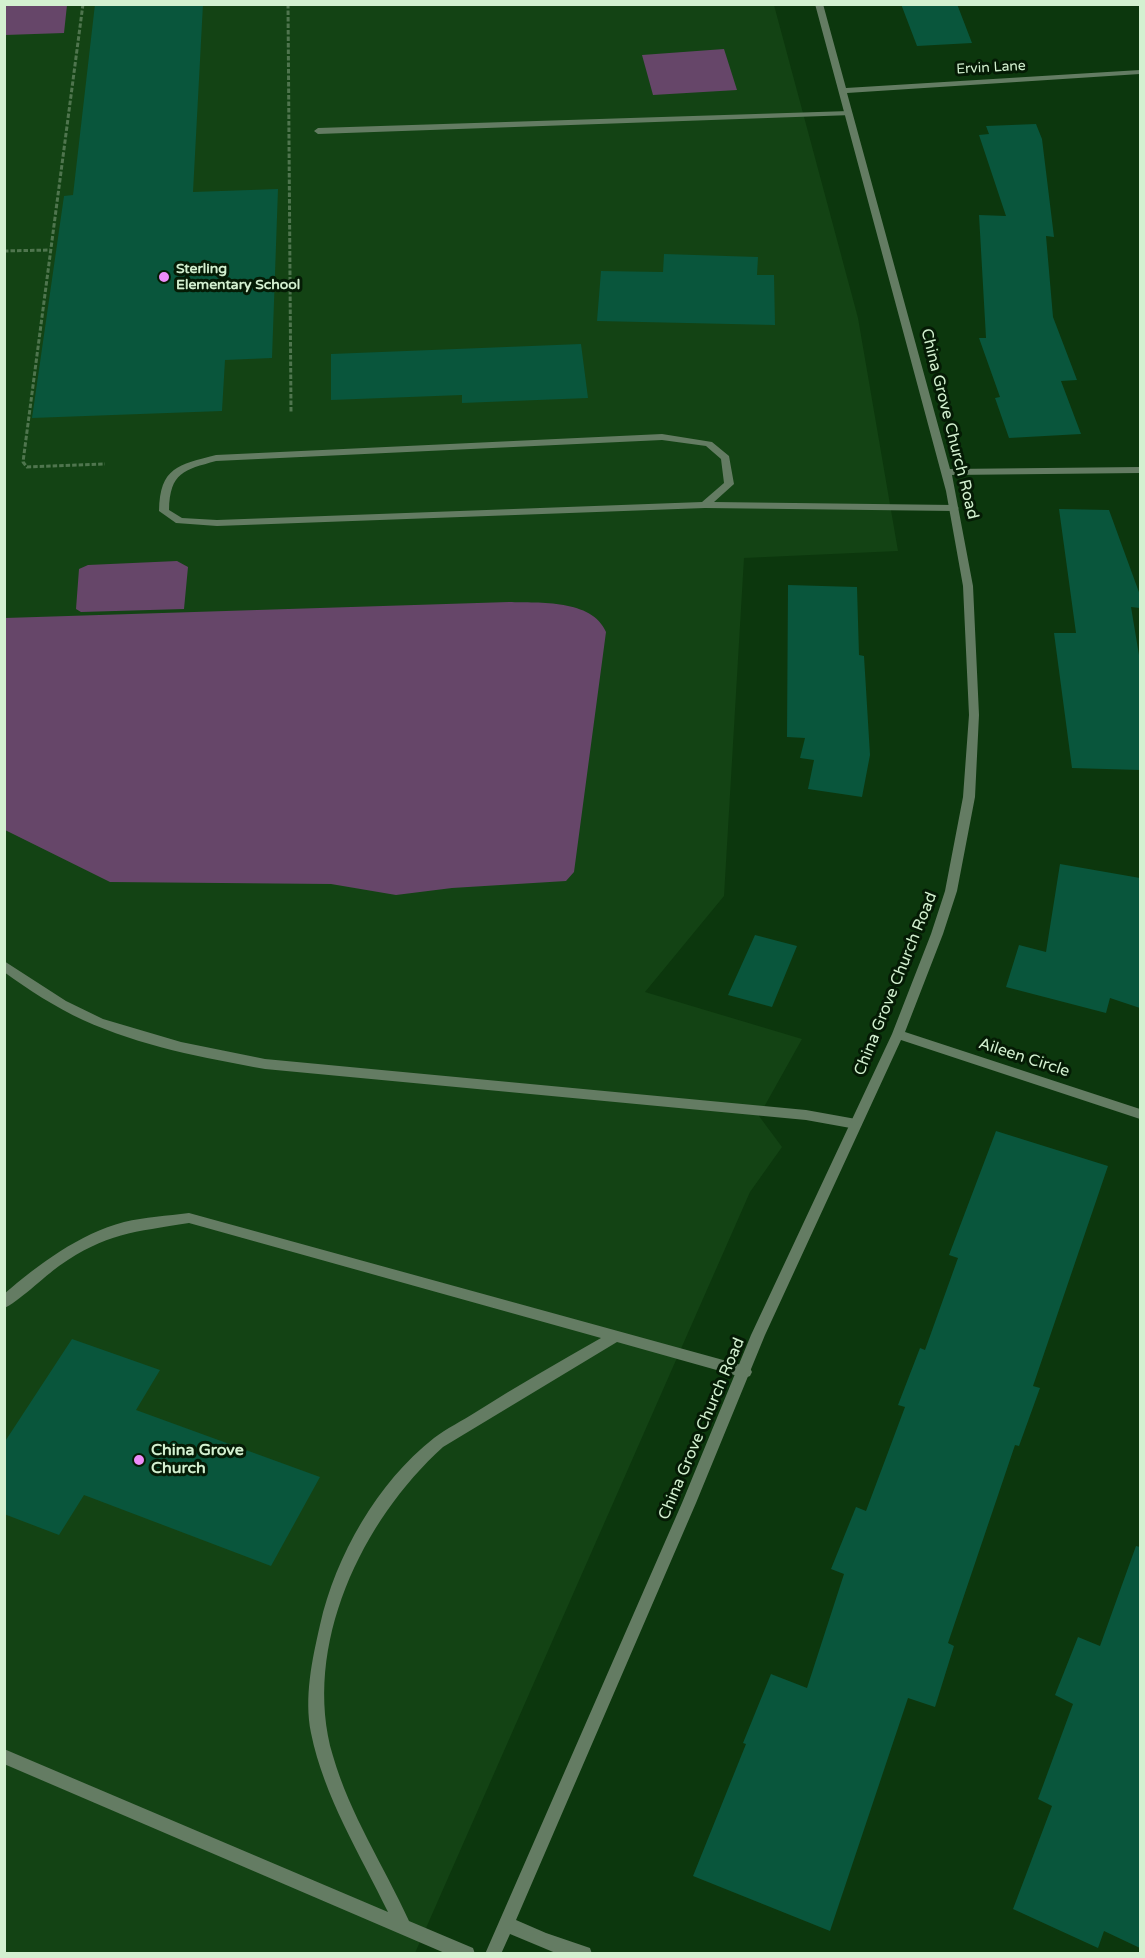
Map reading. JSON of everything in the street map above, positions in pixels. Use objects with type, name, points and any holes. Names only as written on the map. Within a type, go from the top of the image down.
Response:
[{"type":"street","name":"China Grove Church Road","points":[[493,1953],[745,1372],[758,1335],[898,1034],[938,934],[951,891],[969,797],[974,715],[968,586],[954,508],[947,471],[819,4]]},
{"type":"street","name":"Ervin Lane","points":[[843,91],[1140,72]]},
{"type":"street","points":[[318,131],[849,113]]},
{"type":"street","points":[[705,505],[729,484],[726,458],[708,444],[662,436],[216,458],[177,470],[163,489],[164,511],[180,522],[218,523],[705,505],[954,508]]},
{"type":"street","points":[[947,471],[1140,470]]},
{"type":"street","points":[[4,965],[33,987],[98,1022],[177,1047],[265,1064],[795,1113],[856,1124]]},
{"type":"street","name":"Aileen Circle","points":[[898,1034],[1140,1114]]},
{"type":"street","points":[[4,1303],[30,1280],[62,1257],[116,1230],[189,1218],[745,1372]]},
{"type":"street","points":[[402,1924],[332,1776],[318,1732],[318,1672],[330,1608],[378,1510],[418,1461],[439,1442],[522,1390],[616,1336]]},
{"type":"street","points":[[4,1756],[467,1953]]},
{"type":"street","points":[[506,1924],[545,1941],[584,1953]]},
{"type":"path","points":[[82,4],[23,462],[27,467],[105,464]]},
{"type":"path","points":[[288,4],[291,412]]},
{"type":"path","points":[[4,251],[50,250]]},
{"type":"shaded area","points":[[5,5],[774,5],[858,318],[898,551],[744,558],[724,896],[645,992],[802,1039],[759,1116],[782,1147],[750,1192],[415,1953],[5,1954]]},
{"type":"shaded area","points":[[5,5],[67,5],[64,33],[5,35]]},
{"type":"shaded area","points":[[724,49],[737,90],[653,95],[642,55]]},
{"type":"shaded area","points":[[177,561],[188,567],[184,609],[81,612],[76,609],[79,569],[88,565]]},
{"type":"shaded area","points":[[509,602],[549,603],[577,608],[599,621],[606,632],[574,872],[566,881],[452,888],[396,895],[331,884],[110,882],[5,830],[5,618]]},
{"type":"building","name":"Sterling Elementary School","points":[[95,4],[203,4],[193,192],[278,189],[272,358],[225,360],[222,411],[32,418],[64,196],[73,195]]},
{"type":"building","points":[[901,4],[957,4],[972,43],[917,46]]},
{"type":"building","points":[[1036,124],[1042,139],[1054,237],[1046,236],[1053,317],[1077,380],[1061,381],[1081,434],[1009,438],[995,398],[1000,397],[979,338],[986,338],[979,215],[1006,216],[979,135],[989,134],[986,126]]},
{"type":"building","points":[[664,254],[758,257],[757,275],[774,275],[775,325],[597,321],[601,271],[663,272]]},
{"type":"building","points":[[581,344],[588,398],[462,403],[462,395],[331,400],[331,354]]},
{"type":"building","points":[[1059,509],[1109,510],[1140,595],[1140,608],[1131,607],[1140,661],[1140,770],[1072,768],[1054,633],[1076,633]]},
{"type":"building","points":[[788,585],[857,587],[859,655],[864,656],[870,755],[862,797],[808,789],[814,760],[800,758],[805,738],[787,737]]},
{"type":"building","points":[[1060,864],[1140,878],[1140,1008],[1110,998],[1106,1013],[1006,987],[1019,945],[1046,952]]},
{"type":"building","points":[[755,935],[797,946],[772,1007],[728,995]]},
{"type":"building","points":[[996,1131],[1108,1166],[1033,1386],[1040,1388],[1019,1446],[1015,1445],[948,1643],[954,1646],[935,1707],[908,1698],[830,1931],[693,1876],[746,1744],[743,1743],[771,1674],[807,1688],[844,1574],[831,1569],[856,1507],[866,1511],[905,1407],[898,1405],[920,1348],[925,1350],[958,1258],[949,1255]]},
{"type":"building","name":"China Grove Church","points":[[72,1339],[160,1370],[136,1410],[320,1477],[271,1566],[84,1495],[59,1535],[4,1514],[4,1443]]},
{"type":"building","points":[[1136,1546],[1140,1547],[1140,1948],[1104,1931],[1098,1948],[1013,1909],[1052,1806],[1038,1799],[1073,1704],[1055,1695],[1078,1637],[1100,1646]]},
{"type":"place","name":"Sterling Elementary School","points":[[164,277]]},
{"type":"place","name":"China Grove Church","points":[[139,1460]]}]
